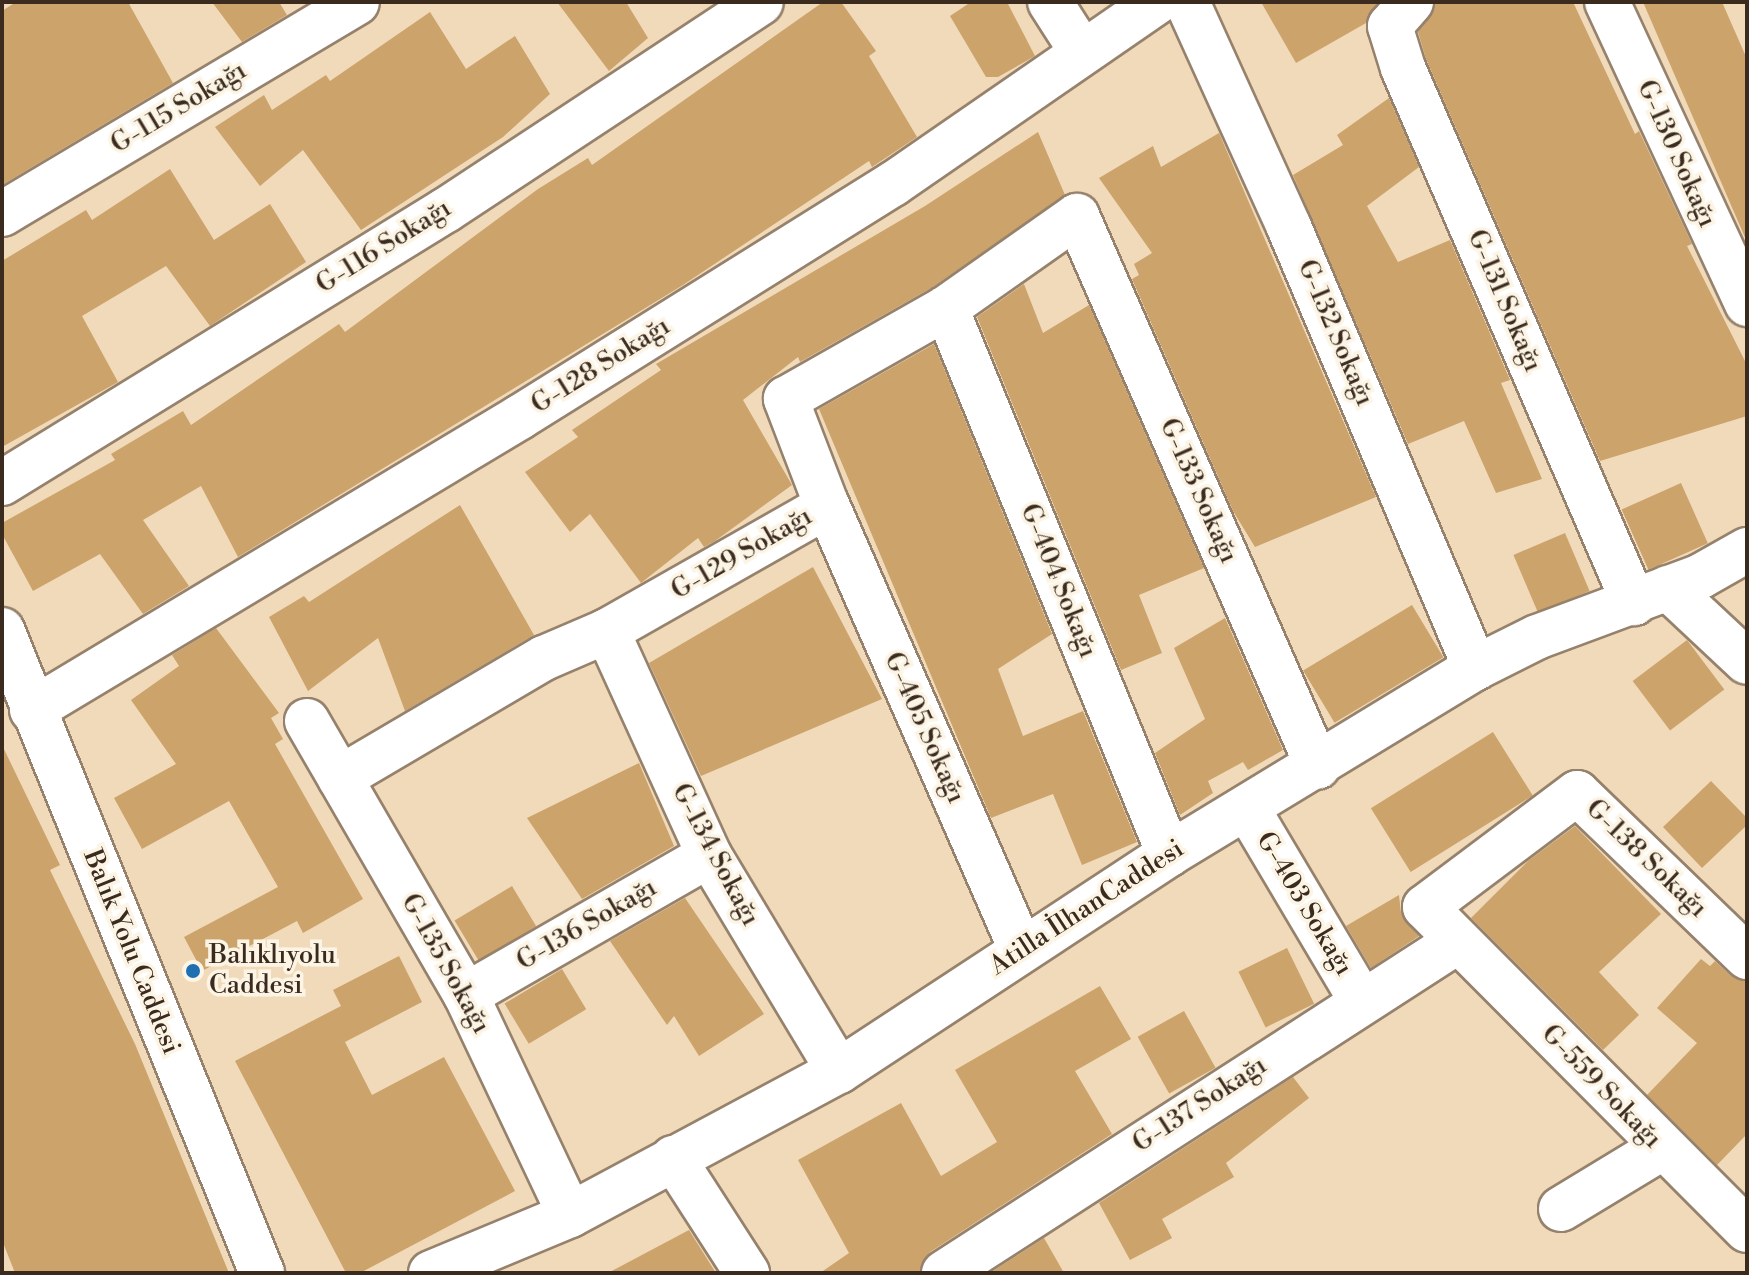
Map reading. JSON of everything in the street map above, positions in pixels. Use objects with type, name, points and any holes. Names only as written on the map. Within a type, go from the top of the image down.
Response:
[{"type":"street","name":"G-115 Sokağı","points":[[2,214],[357,2]]},
{"type":"street","name":"G-116 Sokağı","points":[[2,483],[446,210],[761,2]]},
{"type":"street","points":[[1050,2],[1082,52]]},
{"type":"street","name":"G-128 Sokağı","points":[[32,710],[520,417],[893,184],[1157,2]]},
{"type":"street","name":"G-132 Sokağı","points":[[1187,2],[1326,311],[1475,668]]},
{"type":"street","name":"G-131 Sokağı","points":[[1411,2],[1390,26],[1403,68],[1651,596]]},
{"type":"street","name":"G-130 Sokağı","points":[[1607,2],[1747,304]]},
{"type":"street","name":"G-129 Sokağı","points":[[340,778],[544,658],[607,631],[827,506],[786,399],[946,308],[1077,216]]},
{"type":"street","name":"G-133 Sokağı","points":[[1077,216],[1318,767]]},
{"type":"street","name":"G-404 Sokağı","points":[[946,308],[1169,854]]},
{"type":"street","name":"G-405 Sokağı","points":[[827,506],[1021,949]]},
{"type":"street","name":"Atilla İlhanCaddesi","points":[[431,1273],[570,1215],[839,1071],[1169,854],[1318,767],[1475,668],[1537,637],[1651,596],[1747,550]]},
{"type":"street","points":[[1651,596],[1747,662]]},
{"type":"street","name":"Balık Yolu Caddesi","points":[[2,630],[262,1273]]},
{"type":"street","name":"G-134 Sokağı","points":[[607,631],[709,855],[839,1071]]},
{"type":"street","name":"G-135 Sokağı","points":[[307,721],[466,995],[570,1215]]},
{"type":"street","name":"G-138 Sokağı","points":[[1458,941],[1425,907],[1577,793],[1747,957]]},
{"type":"street","name":"G-403 Sokağı","points":[[1247,808],[1361,1000]]},
{"type":"street","name":"G-136 Sokağı","points":[[466,995],[709,855]]},
{"type":"street","name":"G-137 Sokağı","points":[[944,1273],[1361,1000],[1458,941]]},
{"type":"street","name":"G-559 Sokağı","points":[[1458,941],[1660,1149],[1747,1230]]},
{"type":"street","points":[[1561,1209],[1660,1149]]},
{"type":"street","points":[[673,1158],[747,1273]]},
{"type":"building","points":[[16,2],[128,2],[173,83],[2,185],[2,11]]},
{"type":"building","points":[[212,2],[279,2],[287,15],[242,42]]},
{"type":"building","points":[[557,2],[626,2],[648,38],[609,71]]},
{"type":"building","points":[[823,2],[841,2],[876,51],[869,56],[917,137],[872,167],[869,161],[683,285],[238,557],[201,486],[143,520],[189,586],[143,614],[100,554],[33,591],[2,534],[2,523],[115,460],[111,454],[183,411],[191,425],[339,324],[345,332],[538,189],[588,158],[592,165]]},
{"type":"building","points":[[971,2],[1007,2],[1035,56],[998,77],[986,77],[950,16]]},
{"type":"building","points":[[1261,2],[1378,2],[1366,23],[1296,63]]},
{"type":"building","points":[[1435,2],[1573,2],[1635,134],[1639,131],[1692,244],[1687,246],[1747,365],[1747,416],[1600,461],[1426,59],[1418,32]]},
{"type":"building","points":[[1643,2],[1722,2],[1747,59],[1747,242]]},
{"type":"building","points":[[430,12],[466,69],[515,36],[550,94],[503,137],[361,230],[303,150],[260,186],[215,127],[264,95],[272,110],[326,75],[330,81]]},
{"type":"building","points":[[1389,98],[1419,167],[1367,206],[1398,262],[1450,240],[1510,380],[1501,383],[1542,479],[1496,493],[1464,421],[1408,444],[1293,175],[1343,145],[1337,135]]},
{"type":"building","points":[[1038,132],[1065,195],[933,287],[800,362],[798,357],[743,400],[792,485],[715,541],[704,547],[698,538],[641,583],[590,514],[570,532],[525,472],[578,437],[572,430],[661,370],[656,364],[925,206]]},
{"type":"building","points":[[1219,133],[1376,497],[1255,547],[1233,511],[1132,279],[1139,275],[1134,264],[1152,253],[1099,178],[1153,146],[1161,167]]},
{"type":"building","points":[[170,169],[214,240],[270,204],[306,262],[210,326],[166,266],[82,316],[118,382],[2,447],[2,261],[86,210],[92,220]]},
{"type":"building","points":[[1024,284],[1043,333],[1089,305],[1204,568],[1139,595],[1162,653],[1121,670],[977,317]]},
{"type":"building","points":[[934,344],[1052,634],[998,669],[1023,736],[1083,711],[1137,842],[1082,865],[1053,794],[991,818],[819,409]]},
{"type":"building","points":[[1681,483],[1708,543],[1648,570],[1622,509]]},
{"type":"building","points":[[460,505],[534,635],[405,711],[378,638],[308,691],[269,617],[304,596],[309,602]]},
{"type":"building","points":[[1565,533],[1590,591],[1538,613],[1513,555]]},
{"type":"building","points":[[813,567],[882,699],[701,776],[649,663]]},
{"type":"building","points":[[1412,605],[1443,657],[1335,723],[1303,670]]},
{"type":"building","points":[[1225,618],[1283,750],[1248,770],[1243,762],[1208,781],[1213,793],[1180,815],[1155,753],[1205,719],[1174,648]]},
{"type":"building","points":[[216,628],[279,713],[271,718],[283,739],[275,744],[363,899],[303,933],[297,921],[202,971],[184,937],[278,887],[229,801],[142,849],[114,798],[176,764],[131,700],[179,666],[172,655]]},
{"type":"building","points":[[1687,640],[1724,690],[1670,730],[1633,681]]},
{"type":"building","points":[[1493,732],[1533,796],[1411,872],[1371,808]]},
{"type":"building","points":[[2,745],[60,865],[50,870],[135,1044],[229,1273],[15,1273],[2,1240]]},
{"type":"building","points":[[639,763],[674,846],[582,899],[527,818]]},
{"type":"building","points":[[1711,781],[1747,818],[1747,825],[1702,868],[1663,827]]},
{"type":"building","points":[[1575,826],[1661,914],[1599,972],[1639,1015],[1603,1050],[1471,918],[1528,861]]},
{"type":"building","points":[[512,886],[536,926],[479,961],[455,921]]},
{"type":"building","points":[[1399,895],[1401,913],[1419,936],[1371,968],[1346,926]]},
{"type":"building","points":[[685,898],[764,1014],[699,1056],[674,1016],[667,1025],[610,941]]},
{"type":"building","points":[[1287,948],[1314,1004],[1266,1027],[1238,972]]},
{"type":"building","points":[[399,956],[422,1002],[345,1042],[372,1095],[444,1057],[515,1191],[360,1273],[346,1273],[235,1061],[341,1006],[333,990]]},
{"type":"building","points":[[1701,959],[1710,966],[1715,961],[1730,975],[1747,981],[1747,1134],[1717,1165],[1647,1095],[1697,1043],[1657,1008]]},
{"type":"building","points":[[562,969],[586,1009],[529,1044],[505,1004]]},
{"type":"building","points":[[1100,986],[1131,1039],[1075,1071],[1112,1134],[930,1252],[919,1273],[820,1273],[849,1253],[798,1160],[901,1103],[941,1176],[997,1142],[955,1070]]},
{"type":"building","points":[[1184,1011],[1216,1068],[1169,1094],[1138,1037]]},
{"type":"building","points":[[1293,1077],[1309,1098],[1226,1163],[1234,1177],[1162,1219],[1172,1238],[1130,1260],[1099,1203]]},
{"type":"building","points":[[689,1230],[716,1273],[608,1273]]},
{"type":"building","points":[[1044,1238],[1064,1273],[990,1273]]},
{"type":"place","name":"Balıklıyolu Caddesi","points":[[193,971]]}]
